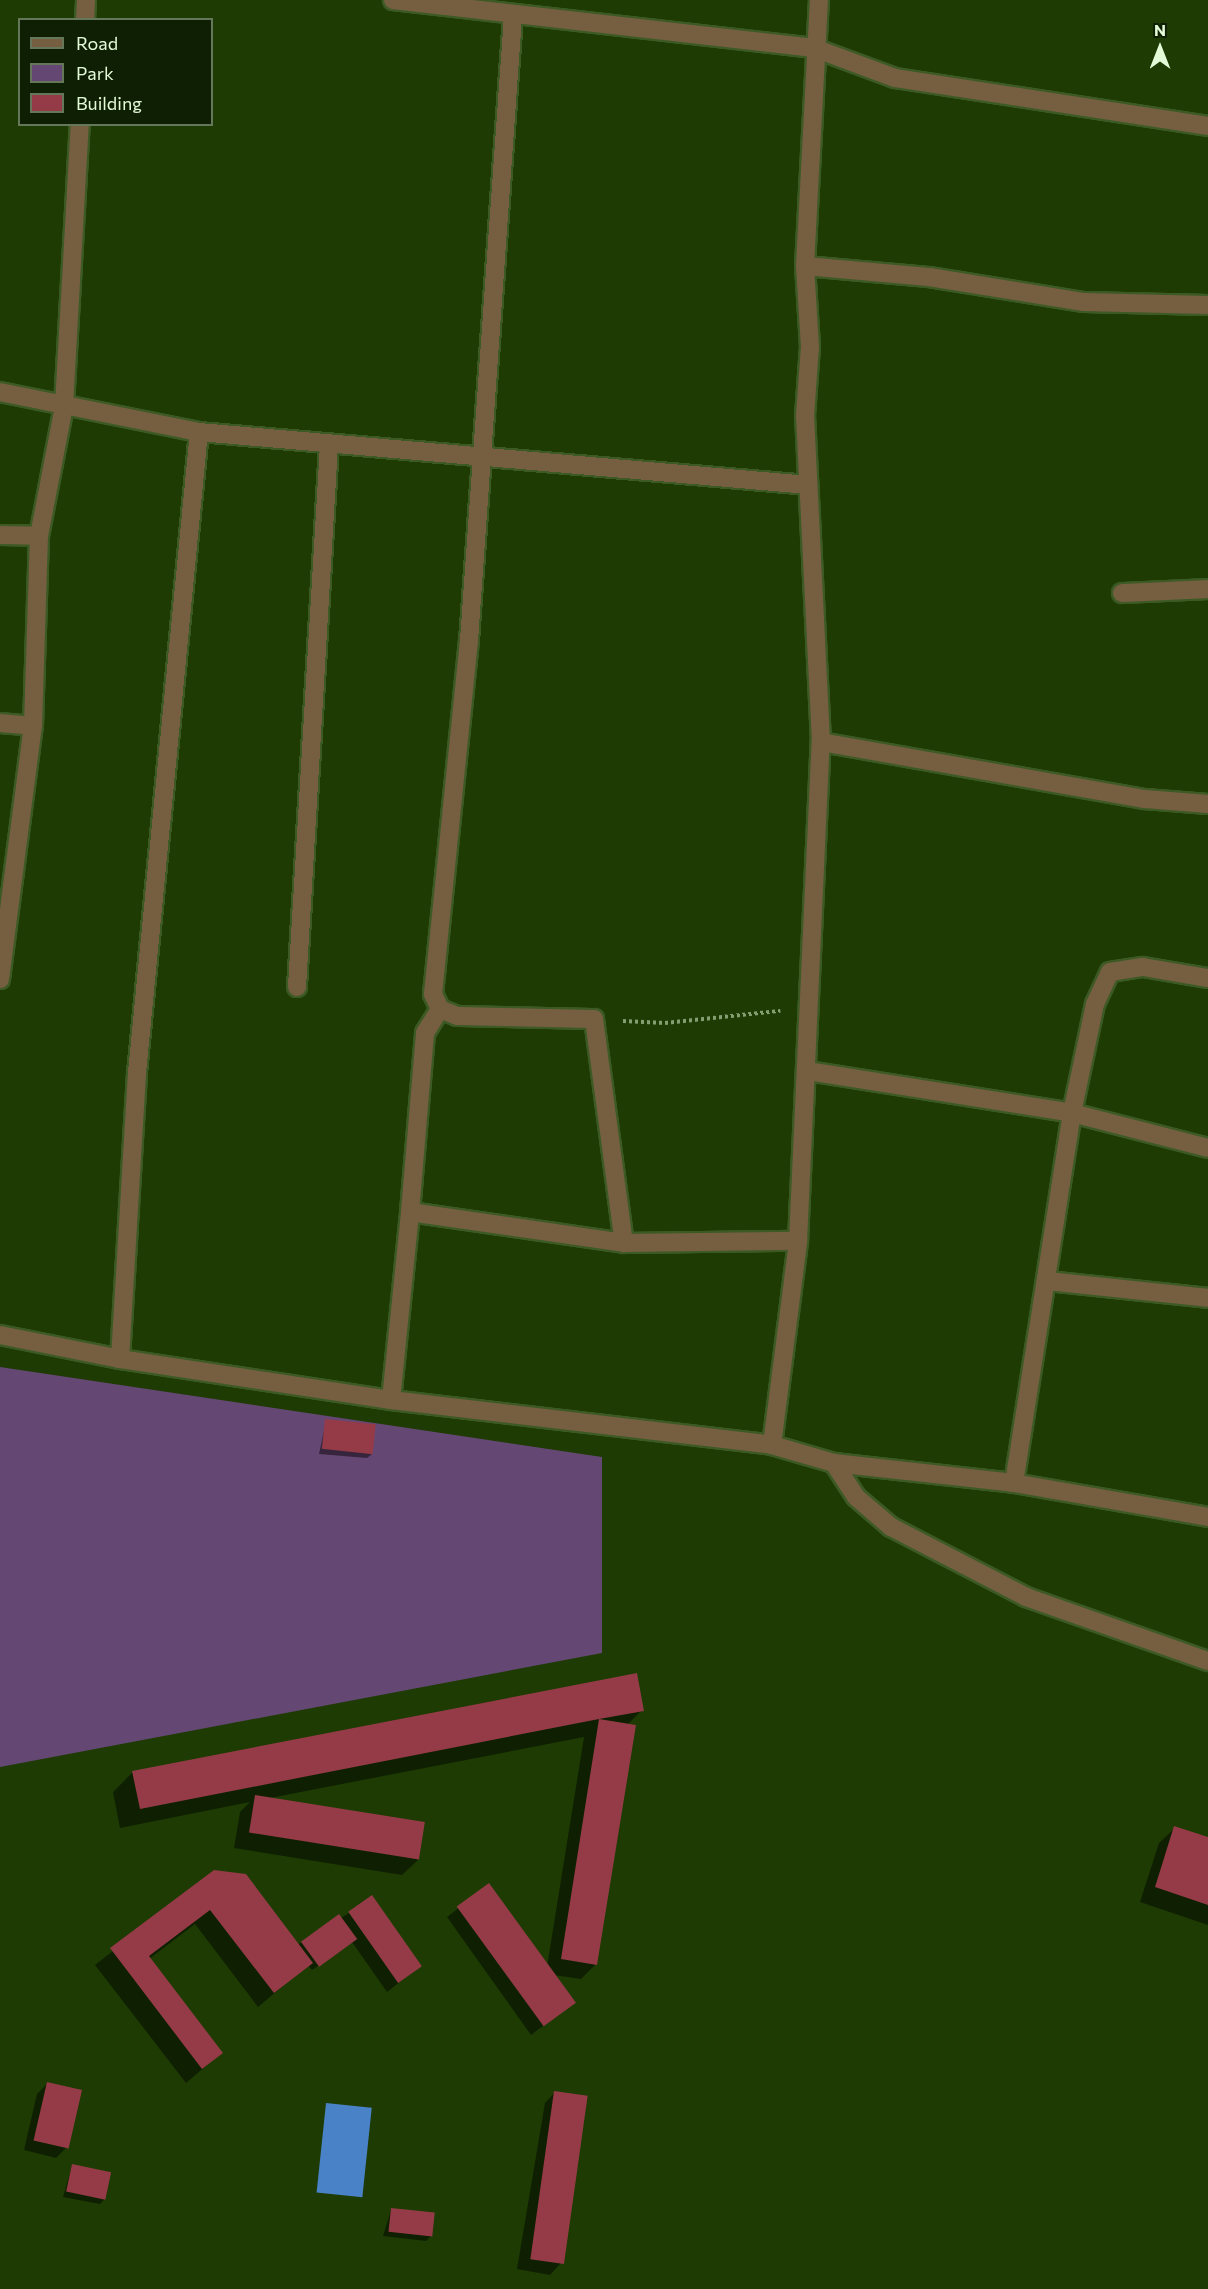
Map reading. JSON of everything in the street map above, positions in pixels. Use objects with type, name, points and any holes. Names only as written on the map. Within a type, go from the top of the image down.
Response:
[{"type":"street","points":[[85,18],[86,0]]},
{"type":"street","points":[[393,0],[513,16],[814,48],[895,78],[1208,126]]},
{"type":"street","points":[[772,1445],[798,1241],[808,1071],[821,742],[808,485],[805,266],[814,48],[819,0]]},
{"type":"street","points":[[513,16],[480,454],[469,640],[433,994],[440,1009],[458,1016],[594,1019],[624,1243]]},
{"type":"street","points":[[0,979],[33,726],[39,536],[64,406],[80,126]]},
{"type":"street","points":[[805,266],[958,281],[1084,302],[1208,305]]},
{"type":"street","points":[[0,392],[199,432],[329,445],[480,454],[808,485]]},
{"type":"street","points":[[120,1359],[137,1073],[199,432]]},
{"type":"street","points":[[297,987],[329,445]]},
{"type":"street","points":[[0,535],[39,536]]},
{"type":"street","points":[[1122,593],[1208,589]]},
{"type":"street","points":[[0,723],[33,726]]},
{"type":"street","points":[[821,742],[1145,799],[1208,804]]},
{"type":"street","points":[[1014,1483],[1072,1113],[1095,1004],[1110,972],[1143,967],[1208,978]]},
{"type":"street","points":[[391,1400],[425,1033],[440,1009]]},
{"type":"street","points":[[808,1071],[1072,1113],[1208,1148]]},
{"type":"street","points":[[410,1212],[624,1243],[798,1241]]},
{"type":"street","points":[[1047,1281],[1208,1298]]},
{"type":"street","points":[[0,1335],[120,1359],[391,1400],[772,1445],[834,1463],[1014,1483],[1208,1517]]},
{"type":"street","points":[[834,1463],[856,1497],[891,1527],[1026,1597],[1208,1661]]},
{"type":"path","points":[[594,1019],[665,1023],[810,1008]]},
{"type":"green space","points":[[0,1367],[602,1457],[602,1653],[0,1767]]},
{"type":"water","points":[[326,2103],[372,2108],[362,2197],[317,2193]]},
{"type":"building","points":[[325,1419],[376,1424],[373,1454],[322,1449]]},
{"type":"building","points":[[637,1673],[644,1711],[140,1809],[132,1771]]},
{"type":"building","points":[[599,1719],[636,1725],[597,1965],[561,1959]]},
{"type":"building","points":[[255,1795],[425,1822],[419,1859],[249,1833]]},
{"type":"building","points":[[1174,1826],[1208,1837],[1208,1905],[1155,1887]]},
{"type":"building","points":[[214,1870],[246,1874],[313,1963],[274,1993],[210,1910],[149,1956],[223,2053],[202,2069],[110,1948]]},
{"type":"building","points":[[489,1883],[576,2003],[544,2026],[457,1907]]},
{"type":"building","points":[[372,1895],[422,1966],[398,1983],[348,1912]]},
{"type":"building","points":[[339,1914],[357,1939],[319,1967],[301,1942]]},
{"type":"building","points":[[47,2082],[82,2090],[69,2149],[34,2140]]},
{"type":"building","points":[[554,2091],[588,2096],[564,2264],[530,2259]]},
{"type":"building","points":[[72,2164],[111,2172],[105,2200],[66,2191]]},
{"type":"building","points":[[391,2208],[435,2213],[432,2236],[388,2232]]}]
